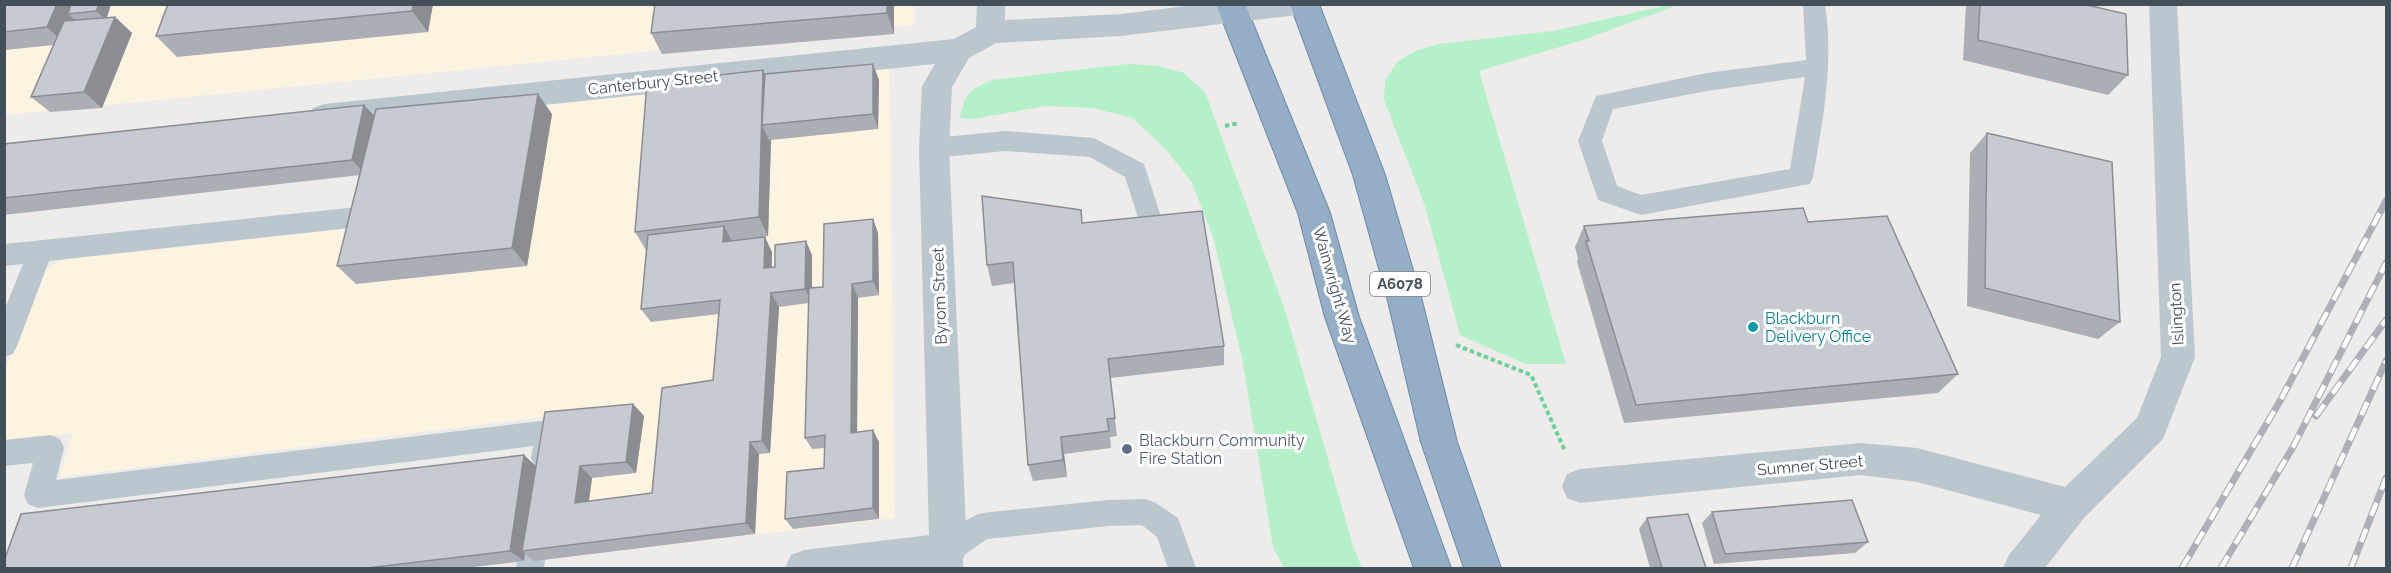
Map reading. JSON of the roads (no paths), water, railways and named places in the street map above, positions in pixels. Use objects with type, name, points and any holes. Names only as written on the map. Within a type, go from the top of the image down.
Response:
[{"type":"highway","name":"A6078","points":[[1304,4],[1369,175],[1405,301],[1439,442],[1483,568]]},
{"type":"highway","name":"Wainwright Way","points":[[1231,8],[1314,213],[1342,317],[1433,568]]},
{"type":"street","points":[[991,4],[991,33]]},
{"type":"street","name":"Canterbury Street","points":[[298,119],[390,119],[959,50],[991,33],[1121,25],[1231,8],[1297,4]]},
{"type":"street","name":"Islington","points":[[2022,568],[2071,506],[2151,428],[2178,357],[2163,4]]},
{"type":"street","name":"Byrom Street","points":[[949,559],[934,148],[937,86],[959,50]]},
{"type":"street","name":"Sumner Street","points":[[1580,486],[1861,459],[1917,465],[2071,506]]},
{"type":"street","points":[[804,568],[949,559]]},
{"type":"lane","points":[[1814,4],[1819,30],[1816,67],[1811,122],[1802,177],[1641,205],[1607,193],[1590,141],[1604,102],[1707,81],[1816,67]]},
{"type":"lane","points":[[934,148],[1005,141],[1094,148],[1135,171],[1151,223]]},
{"type":"lane","points":[[4,255],[368,216],[375,184]]},
{"type":"lane","points":[[4,345],[40,251]]},
{"type":"lane","points":[[4,453],[50,448],[34,505],[548,432],[530,568]]},
{"type":"lane","points":[[949,559],[982,526],[1108,513],[1146,512],[1168,528],[1182,568]]},
{"type":"railway","points":[[2182,568],[2280,401],[2386,201]]},
{"type":"railway","points":[[2221,568],[2293,447],[2386,263]]},
{"type":"railway","points":[[2316,416],[2386,320]]},
{"type":"railway","points":[[2292,568],[2386,361]]},
{"type":"railway","points":[[2351,568],[2386,478]]},
{"type":"place","name":"Blackburn Delivery Office","points":[[1753,327]]},
{"type":"place","name":"Blackburn Community Fire Station","points":[[1127,449]]}]
